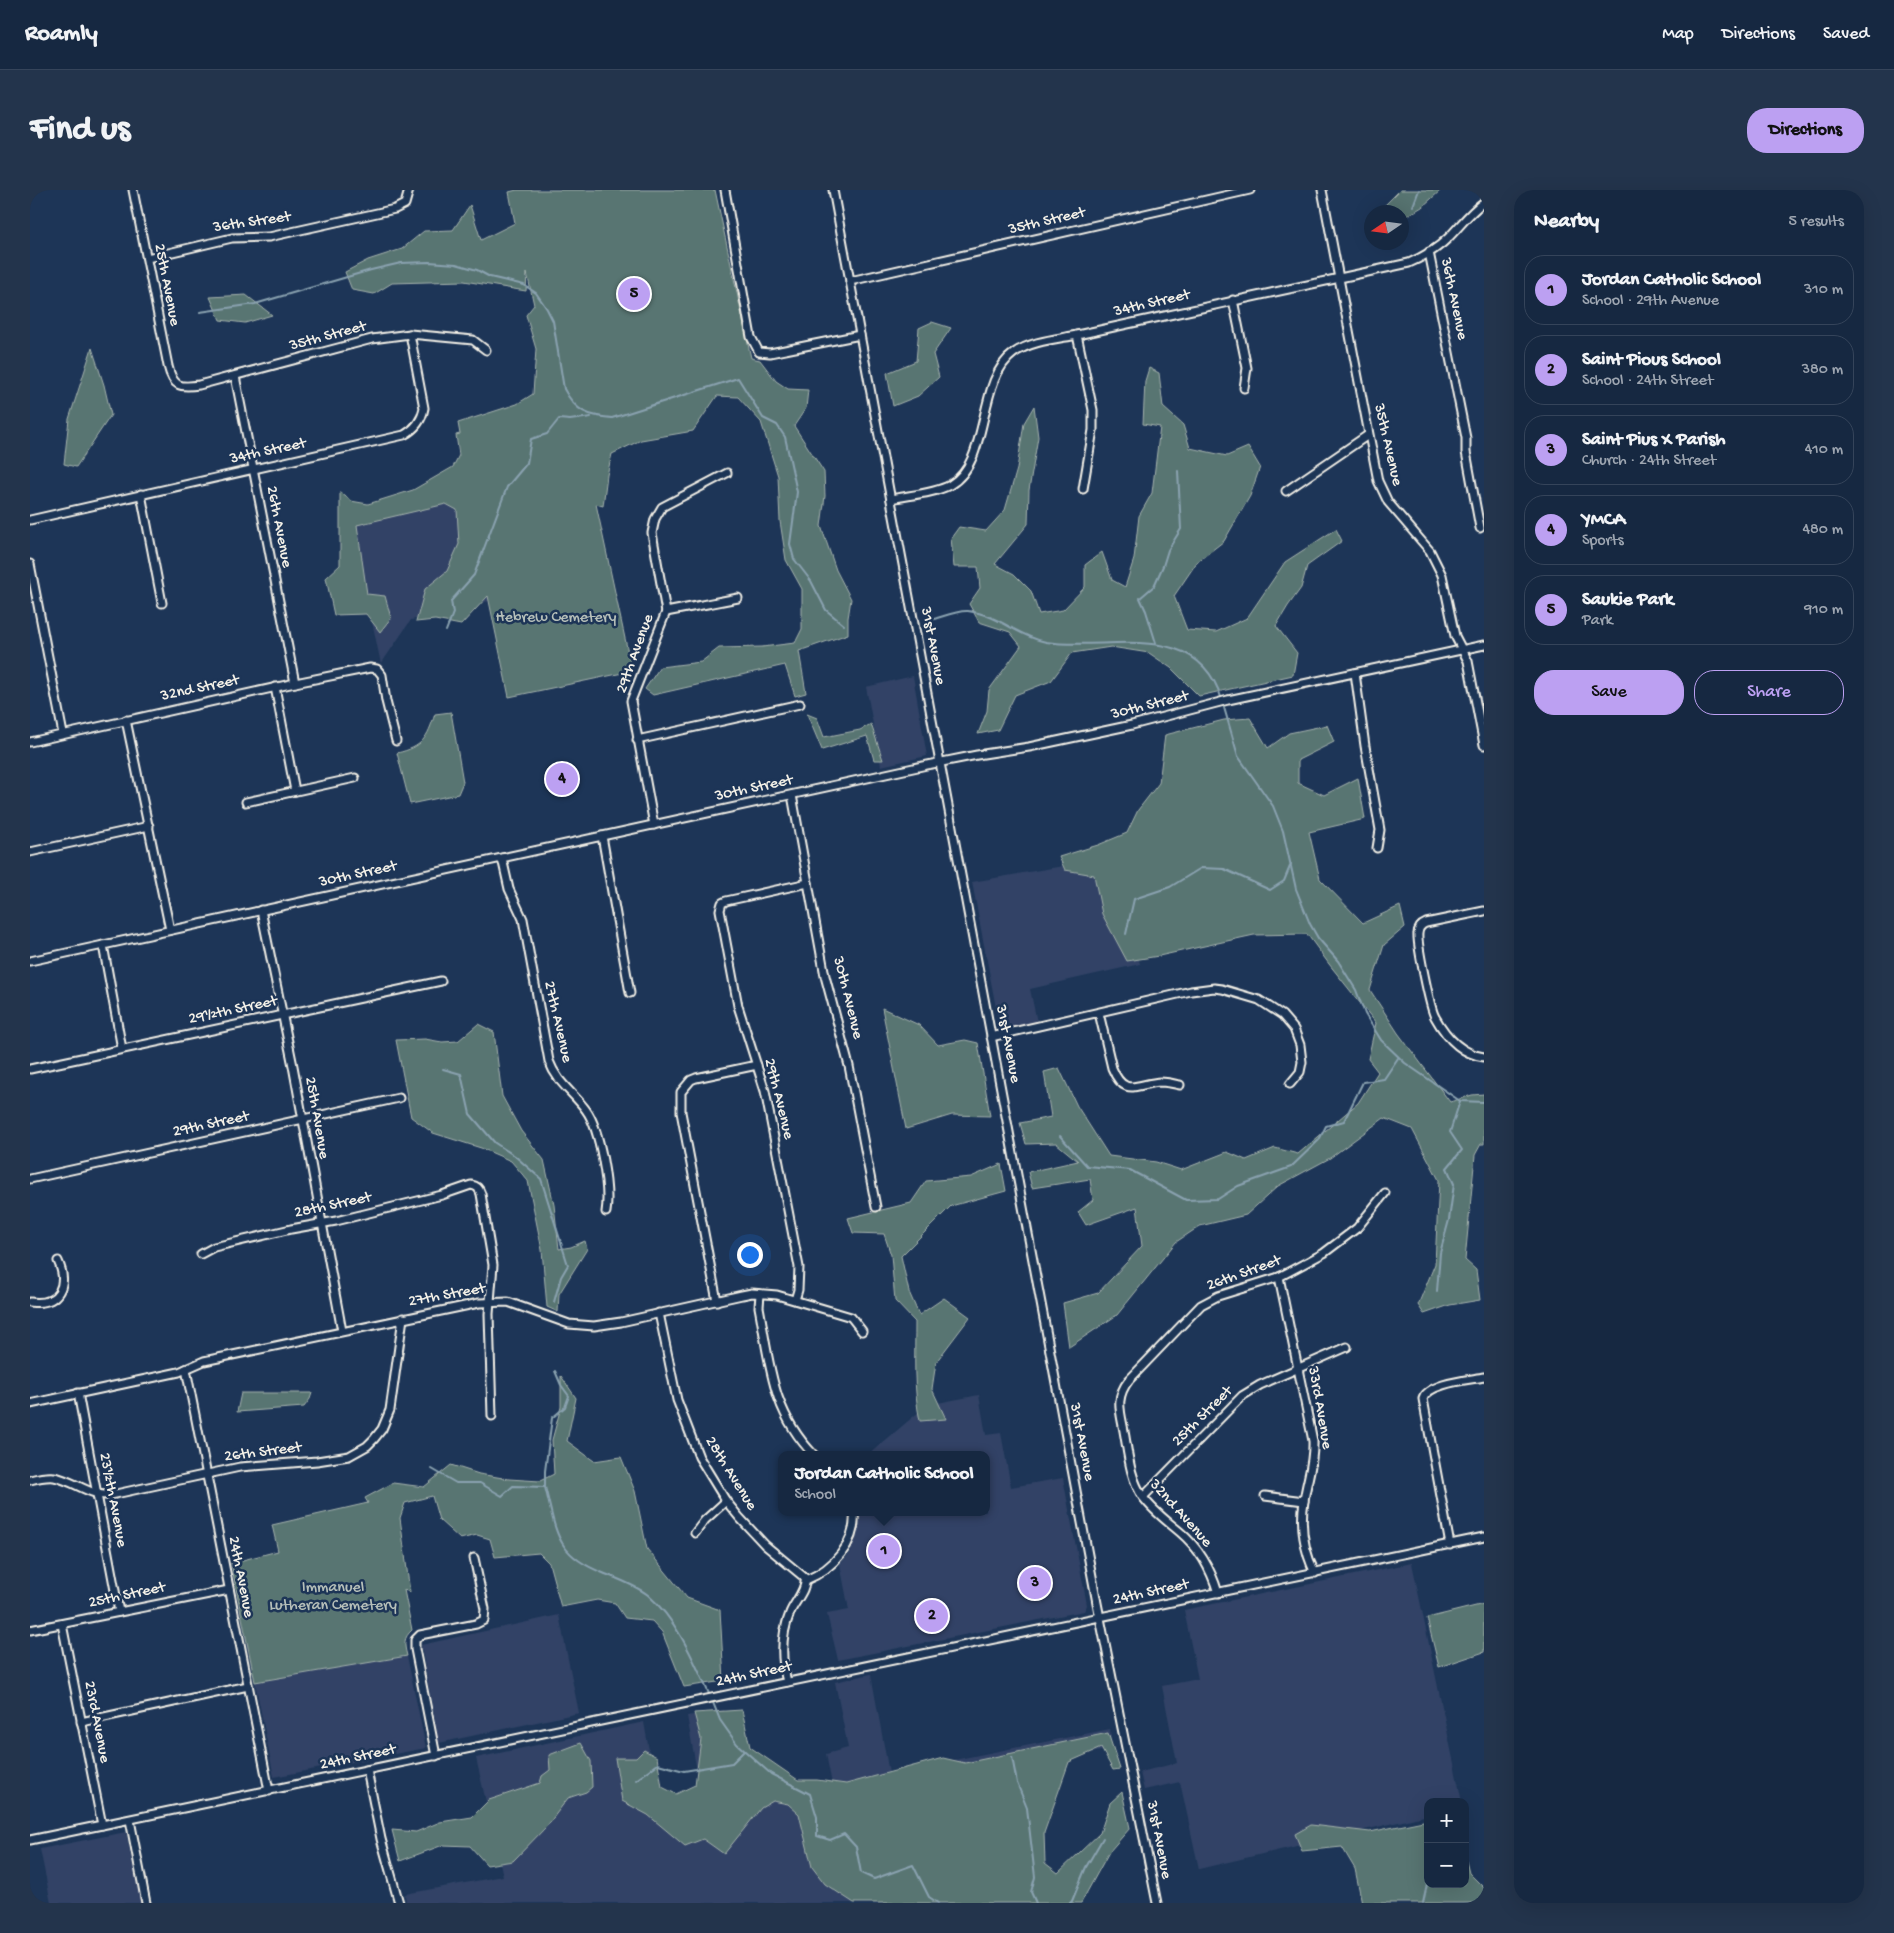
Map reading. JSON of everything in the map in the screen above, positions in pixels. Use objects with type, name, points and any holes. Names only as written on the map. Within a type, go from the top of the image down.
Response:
[{"type":"street","name":"25th Avenue","points":[[133,190],[170,375],[177,384]]},
{"type":"street","name":"36th Street","points":[[147,258],[232,238],[269,237],[395,209],[405,204],[409,190]]},
{"type":"street","points":[[725,190],[751,336],[759,352],[770,353],[860,335]]},
{"type":"street","name":"31st Avenue","points":[[833,190],[1100,1617],[1157,1903]]},
{"type":"street","name":"35th Street","points":[[850,281],[1250,190]]},
{"type":"street","name":"35th Avenue","points":[[1322,190],[1378,481],[1384,496],[1399,517],[1430,551],[1439,567],[1455,636],[1468,661],[1484,745]]},
{"type":"street","name":"34th Street","points":[[890,499],[942,488],[956,481],[969,465],[996,374],[1007,360],[1022,348],[1233,300],[1409,263],[1447,239],[1466,217],[1484,202]]},
{"type":"street","name":"36th Avenue","points":[[1429,252],[1466,438],[1466,452],[1480,528]]},
{"type":"street","points":[[1233,300],[1247,368],[1244,388]]},
{"type":"street","name":"35th Street","points":[[177,384],[188,387],[372,339],[410,334],[473,340],[486,350]]},
{"type":"street","name":"34th Street","points":[[30,520],[397,438],[410,432],[421,419],[424,408],[410,334]]},
{"type":"street","points":[[1077,335],[1093,410],[1090,448],[1083,489]]},
{"type":"street","name":"26th Avenue","points":[[235,376],[294,683]]},
{"type":"street","points":[[1286,491],[1368,435]]},
{"type":"street","points":[[727,473],[662,507],[655,519],[652,533],[666,612],[738,598]]},
{"type":"street","points":[[141,494],[162,603]]},
{"type":"street","points":[[30,564],[63,734]]},
{"type":"street","name":"29th Avenue","points":[[654,825],[630,700],[666,612]]},
{"type":"street","name":"30th Street","points":[[30,961],[977,755],[1029,747],[1132,725],[1228,700],[1484,645]]},
{"type":"street","name":"32nd Street","points":[[30,742],[364,668],[377,669],[384,680],[386,700],[396,741]]},
{"type":"street","points":[[1355,673],[1365,746],[1380,830],[1377,848]]},
{"type":"street","points":[[275,687],[295,791]]},
{"type":"street","points":[[637,740],[800,704]]},
{"type":"street","points":[[126,720],[170,930]]},
{"type":"street","points":[[246,802],[355,778]]},
{"type":"street","name":"30th Avenue","points":[[792,795],[827,984],[855,1093],[876,1207]]},
{"type":"street","points":[[30,852],[149,826]]},
{"type":"street","points":[[602,836],[630,993]]},
{"type":"street","name":"27th Avenue","points":[[502,858],[508,889],[523,919],[549,1061],[559,1081],[582,1104],[596,1128],[607,1196],[606,1212]]},
{"type":"street","name":"29th Avenue","points":[[795,1300],[798,1290],[799,1267],[770,1113],[738,1006],[720,918],[720,906],[726,900],[808,883]]},
{"type":"street","name":"25th Avenue","points":[[261,910],[342,1331]]},
{"type":"street","points":[[1484,911],[1426,923],[1421,926],[1418,934],[1432,1011],[1458,1047],[1466,1052],[1484,1057]]},
{"type":"street","points":[[103,945],[122,1049]]},
{"type":"street","name":"29½th Street","points":[[30,1069],[441,981]]},
{"type":"street","points":[[1417,988],[1426,985]]},
{"type":"street","points":[[991,1037],[1207,989],[1222,989],[1259,1000],[1277,1011],[1289,1022],[1298,1037],[1302,1062],[1300,1072],[1290,1084]]},
{"type":"street","points":[[1099,1013],[1112,1068],[1122,1084],[1132,1088],[1161,1082],[1180,1085]]},
{"type":"street","points":[[717,1301],[681,1112],[680,1096],[684,1087],[696,1078],[757,1065]]},
{"type":"street","name":"29th Street","points":[[30,1179],[399,1098]]},
{"type":"street","name":"28th Street","points":[[201,1254],[214,1248],[442,1195],[471,1185],[480,1189],[491,1250],[493,1278],[489,1302]]},
{"type":"street","name":"26th Street","points":[[1121,1392],[1129,1380],[1201,1306],[1218,1296],[1280,1277],[1324,1253],[1343,1240],[1362,1223],[1384,1193]]},
{"type":"street","points":[[30,1302],[39,1303],[50,1300],[59,1293],[62,1287],[63,1275],[58,1260]]},
{"type":"street","name":"33rd Avenue","points":[[1280,1277],[1313,1440],[1313,1464],[1304,1501],[1304,1534],[1307,1552],[1315,1573]]},
{"type":"street","name":"27th Street","points":[[30,1404],[179,1372],[204,1361],[403,1318],[489,1302],[508,1302],[569,1324],[583,1326],[607,1324],[752,1293],[777,1294],[851,1317],[862,1330]]},
{"type":"street","points":[[760,1294],[759,1307],[776,1394],[785,1417],[794,1432],[811,1451]]},
{"type":"street","points":[[489,1302],[492,1416]]},
{"type":"street","name":"28th Avenue","points":[[659,1313],[680,1410],[699,1456],[726,1501],[765,1545],[803,1575],[806,1580]]},
{"type":"street","name":"26th Street","points":[[30,1480],[51,1476],[97,1493],[111,1495],[240,1467],[340,1458],[357,1452],[367,1446],[382,1429],[390,1410],[403,1318]]},
{"type":"street","name":"25th Street","points":[[1143,1497],[1234,1403],[1260,1385],[1347,1347]]},
{"type":"street","name":"24th Avenue","points":[[186,1369],[269,1790]]},
{"type":"street","points":[[1450,1545],[1423,1399],[1426,1392],[1437,1387],[1484,1377]]},
{"type":"street","name":"32nd Avenue","points":[[1121,1392],[1120,1410],[1133,1477],[1143,1497],[1199,1552],[1211,1572],[1218,1593]]},
{"type":"street","name":"23½th Avenue","points":[[78,1393],[119,1612]]},
{"type":"street","points":[[1265,1496],[1304,1501]]},
{"type":"street","points":[[695,1533],[704,1520],[726,1501]]},
{"type":"street","points":[[787,1682],[782,1653],[784,1631],[790,1612],[804,1588],[806,1580],[817,1575],[831,1564],[845,1548],[853,1533],[854,1516]]},
{"type":"street","name":"24th Street","points":[[30,1840],[1484,1537]]},
{"type":"street","points":[[436,1756],[414,1645],[417,1638],[426,1633],[481,1622],[485,1617],[474,1558]]},
{"type":"street","name":"25th Street","points":[[30,1630],[229,1590]]},
{"type":"street","name":"23rd Avenue","points":[[62,1624],[102,1825]]},
{"type":"street","points":[[82,1722],[248,1686]]},
{"type":"street","points":[[366,1770],[381,1839],[399,1903]]},
{"type":"street","points":[[130,1820],[146,1903]]},
{"type":"shaded area","points":[[468,498],[489,601],[411,620],[381,664],[351,522]]},
{"type":"shaded area","points":[[913,676],[927,756],[881,766],[866,687]]},
{"type":"shaded area","points":[[1115,857],[1140,964],[1030,989],[1037,1022],[1000,1029],[972,882]]},
{"type":"shaded area","points":[[979,1395],[986,1435],[1001,1433],[1011,1487],[1063,1478],[1087,1605],[1084,1611],[838,1660],[827,1614],[849,1610],[840,1564],[850,1553],[858,1530],[856,1516],[990,1516],[990,1451],[873,1451],[927,1405]]},
{"type":"shaded area","points":[[1412,1563],[1461,1798],[1424,1798],[1424,1816],[1199,1869],[1180,1782],[1144,1790],[1140,1772],[1177,1763],[1162,1686],[1198,1679],[1184,1610]]},
{"type":"shaded area","points":[[559,1615],[579,1713],[439,1743],[421,1645]]},
{"type":"shaded area","points":[[407,1656],[426,1748],[274,1777],[255,1682]]},
{"type":"shaded area","points":[[871,1674],[889,1773],[1110,1729],[1112,1749],[1002,1770],[1027,1903],[406,1903],[405,1894],[503,1876],[476,1758],[644,1722],[662,1825],[705,1817],[687,1716],[724,1710],[735,1758],[799,1790],[832,1784],[826,1754],[848,1748],[835,1682]]},
{"type":"shaded area","points":[[126,1832],[141,1903],[51,1903],[40,1849]]},
{"type":"green space","name":"Hebrew Cemetery","points":[[517,190],[715,190],[751,358],[760,360],[776,381],[788,389],[808,390],[806,408],[794,426],[824,472],[825,496],[821,526],[836,570],[851,599],[848,634],[799,651],[806,693],[795,696],[785,665],[653,695],[645,689],[660,667],[701,662],[719,648],[762,647],[795,643],[802,629],[802,589],[786,560],[780,521],[778,476],[761,422],[738,397],[717,396],[693,431],[641,440],[612,454],[603,506],[596,504],[632,671],[509,697],[488,596],[461,625],[435,620],[416,622],[425,589],[447,571],[459,544],[457,510],[446,504],[357,525],[367,594],[385,596],[391,618],[380,632],[366,614],[334,615],[326,578],[340,565],[340,492],[351,501],[368,504],[413,490],[453,467],[459,455],[456,435],[460,434],[458,423],[517,404],[533,394],[536,349],[526,315],[534,305],[527,273],[526,291],[464,281],[392,283],[374,294],[352,290],[345,272],[368,260],[402,249],[424,231],[453,230],[470,205],[481,240],[515,223],[509,192]]},
{"type":"green space","points":[[1400,190],[1441,190],[1422,207],[1409,215],[1409,205],[1385,205]]},
{"type":"green space","points":[[246,295],[272,315],[245,323],[220,320],[210,297]]},
{"type":"green space","points":[[932,322],[951,328],[933,354],[939,377],[918,396],[893,406],[887,373],[916,361],[919,328]]},
{"type":"green space","points":[[92,348],[111,415],[76,467],[64,464],[69,419]]},
{"type":"green space","points":[[1149,368],[1159,373],[1163,407],[1183,425],[1190,448],[1227,456],[1248,447],[1260,467],[1250,496],[1224,541],[1197,562],[1174,596],[1187,630],[1216,632],[1247,618],[1285,562],[1336,529],[1342,541],[1307,566],[1301,588],[1276,626],[1297,653],[1293,675],[1199,696],[1171,668],[1149,653],[1111,647],[1072,653],[1051,681],[1015,695],[998,730],[978,734],[987,711],[989,690],[1021,646],[1010,632],[979,622],[969,604],[980,588],[978,567],[954,567],[951,538],[959,527],[986,531],[1005,510],[1017,469],[1024,423],[1034,406],[1038,437],[1029,490],[1028,524],[995,564],[1014,574],[1031,591],[1039,614],[1063,610],[1085,587],[1085,565],[1102,552],[1112,580],[1125,587],[1134,559],[1139,516],[1152,493],[1160,427],[1143,424],[1145,381]]},
{"type":"green space","points":[[451,712],[463,782],[458,794],[410,804],[397,753],[413,748],[423,740],[435,714]]},
{"type":"green space","points":[[807,714],[817,718],[824,737],[860,730],[871,724],[883,760],[874,760],[867,736],[822,750]]},
{"type":"green space","points":[[1250,718],[1268,748],[1289,733],[1327,725],[1334,742],[1298,760],[1298,783],[1324,795],[1358,778],[1365,819],[1309,832],[1320,879],[1363,923],[1400,906],[1405,927],[1384,945],[1370,990],[1398,1033],[1450,1102],[1472,1095],[1484,1094],[1484,1144],[1481,1144],[1475,1155],[1465,1260],[1476,1270],[1480,1300],[1450,1305],[1424,1314],[1418,1305],[1435,1264],[1439,1180],[1412,1129],[1384,1118],[1330,1158],[1278,1186],[1246,1215],[1200,1226],[1176,1242],[1117,1315],[1069,1347],[1063,1303],[1098,1293],[1142,1246],[1137,1207],[1086,1225],[1078,1212],[1093,1200],[1090,1179],[1032,1188],[1028,1172],[1078,1161],[1056,1143],[1026,1144],[1020,1123],[1051,1117],[1044,1072],[1059,1068],[1077,1106],[1109,1156],[1156,1162],[1181,1170],[1227,1152],[1246,1160],[1275,1148],[1298,1154],[1358,1103],[1378,1072],[1368,1059],[1376,1023],[1307,934],[1254,935],[1159,956],[1127,961],[1102,914],[1094,875],[1065,870],[1059,857],[1098,845],[1127,833],[1138,810],[1159,783],[1165,735],[1224,720]]},
{"type":"green space","points":[[882,1008],[919,1025],[938,1045],[965,1040],[978,1043],[990,1116],[952,1115],[906,1129]]},
{"type":"green space","points":[[478,1024],[494,1032],[502,1096],[521,1131],[544,1160],[554,1205],[559,1249],[571,1247],[585,1241],[587,1249],[559,1294],[558,1312],[547,1307],[542,1250],[528,1181],[511,1161],[481,1148],[433,1133],[411,1117],[396,1040],[458,1041]]},
{"type":"green space","points":[[1001,1164],[1006,1191],[951,1206],[901,1256],[909,1292],[919,1315],[944,1298],[970,1317],[936,1362],[932,1389],[946,1419],[920,1421],[915,1384],[915,1322],[895,1301],[891,1255],[884,1234],[853,1233],[848,1218],[911,1203],[926,1181],[971,1177]]},
{"type":"green space","name":"Immanuel Lutheran Cemetery","points":[[561,1376],[576,1398],[567,1441],[594,1461],[621,1457],[635,1491],[647,1549],[687,1598],[720,1610],[724,1681],[684,1687],[662,1632],[652,1621],[625,1618],[615,1603],[597,1600],[561,1607],[549,1563],[539,1553],[495,1557],[490,1539],[477,1535],[460,1539],[439,1520],[432,1496],[405,1503],[400,1518],[410,1592],[404,1590],[412,1630],[405,1642],[407,1656],[255,1682],[231,1563],[278,1551],[272,1525],[368,1503],[365,1498],[393,1483],[424,1487],[451,1465],[479,1474],[509,1479],[540,1481],[554,1474],[552,1440],[561,1407]]},
{"type":"green space","points":[[241,1393],[312,1393],[304,1407],[237,1412]]},
{"type":"green space","points":[[1484,1604],[1484,1652],[1439,1667],[1427,1618]]},
{"type":"green space","points":[[742,1710],[750,1747],[798,1780],[817,1780],[846,1784],[943,1758],[965,1763],[1108,1733],[1120,1769],[1113,1770],[1101,1748],[1069,1762],[1044,1833],[1045,1863],[1058,1873],[1100,1833],[1110,1803],[1122,1792],[1130,1828],[1109,1852],[1081,1903],[854,1903],[825,1884],[812,1867],[799,1814],[788,1804],[773,1801],[761,1808],[724,1854],[703,1839],[685,1846],[648,1815],[622,1801],[615,1758],[636,1758],[644,1750],[657,1757],[662,1787],[676,1794],[695,1785],[701,1739],[694,1713]]},
{"type":"green space","points":[[581,1743],[591,1761],[592,1787],[586,1792],[568,1798],[547,1826],[513,1861],[487,1865],[470,1846],[443,1845],[400,1861],[392,1830],[416,1832],[440,1822],[472,1817],[489,1800],[540,1783],[542,1776],[550,1770],[549,1755]]},
{"type":"green space","points":[[1424,1821],[1424,1888],[1469,1888],[1469,1873],[1484,1888],[1484,1903],[1362,1903],[1355,1869],[1342,1847],[1302,1851],[1295,1834],[1311,1825],[1370,1832]]},
{"type":"waterway","points":[[1413,206],[1419,190]]},
{"type":"waterway","points":[[200,312],[255,304],[401,263],[429,262],[456,264],[477,270],[490,277],[524,285],[536,293],[553,321],[564,389],[573,403],[589,414],[612,418],[738,378],[763,418],[777,425],[785,437],[797,492],[790,544],[794,559],[811,581],[826,610],[844,625]]},
{"type":"waterway","points":[[446,631],[453,613],[451,601],[474,575],[507,487],[527,463],[531,439],[547,434],[559,419],[570,420],[591,417]]},
{"type":"waterway","points":[[1156,643],[1140,598],[1154,586],[1168,550],[1181,529],[1178,471]]},
{"type":"waterway","points":[[931,620],[968,611],[979,613],[1027,636],[1046,642],[1070,644],[1148,644],[1172,648],[1193,657],[1210,674],[1222,700]]},
{"type":"waterway","points":[[1223,704],[1238,756],[1273,806],[1283,831],[1296,889],[1310,924],[1318,938],[1338,961],[1356,990],[1365,1014],[1381,1040],[1405,1063],[1460,1101],[1484,1102]]},
{"type":"waterway","points":[[1126,934],[1134,899],[1170,887],[1201,868],[1224,869],[1270,890],[1284,881],[1291,864]]},
{"type":"waterway","points":[[1060,1136],[1087,1166],[1130,1170],[1186,1200],[1218,1199],[1238,1186],[1291,1167],[1319,1140],[1326,1126],[1344,1121],[1363,1082],[1384,1079],[1398,1058]]},
{"type":"waterway","points":[[443,1069],[461,1074],[470,1114],[495,1143],[515,1156],[541,1179],[568,1265],[561,1277],[554,1302]]},
{"type":"waterway","points":[[1437,1291],[1440,1253],[1449,1220],[1454,1184],[1447,1168],[1462,1150],[1450,1132],[1460,1101]]},
{"type":"waterway","points":[[545,1487],[545,1471],[552,1418],[565,1407],[569,1396],[561,1385],[555,1371]]},
{"type":"waterway","points":[[432,1469],[456,1483],[480,1483],[502,1496],[513,1486],[545,1487],[556,1529],[560,1540],[567,1550],[587,1566],[643,1591],[659,1605],[677,1629],[710,1696]]},
{"type":"waterway","points":[[712,1700],[720,1720],[737,1744],[771,1774],[810,1794],[817,1817],[817,1836],[830,1840],[844,1834],[856,1847],[861,1873],[874,1879],[913,1865],[929,1897],[938,1903]]},
{"type":"waterway","points":[[636,1780],[658,1764],[684,1771],[732,1763],[744,1751]]},
{"type":"waterway","points":[[1012,1757],[1017,1783],[1027,1808],[1035,1877],[1031,1892],[1036,1903]]},
{"type":"waterway","points":[[1070,1903],[1086,1867],[1103,1838]]},
{"type":"waterway","points":[[1423,1903],[1426,1888]]},
{"type":"place","name":"Saukie Park","points":[[634,294]]},
{"type":"place","name":"YMCA","points":[[562,779]]},
{"type":"place","name":"Jordan Catholic School","points":[[884,1551]]},
{"type":"place","name":"Saint Pius X Parish","points":[[1035,1583]]},
{"type":"place","name":"Saint Pious School","points":[[932,1616]]}]
